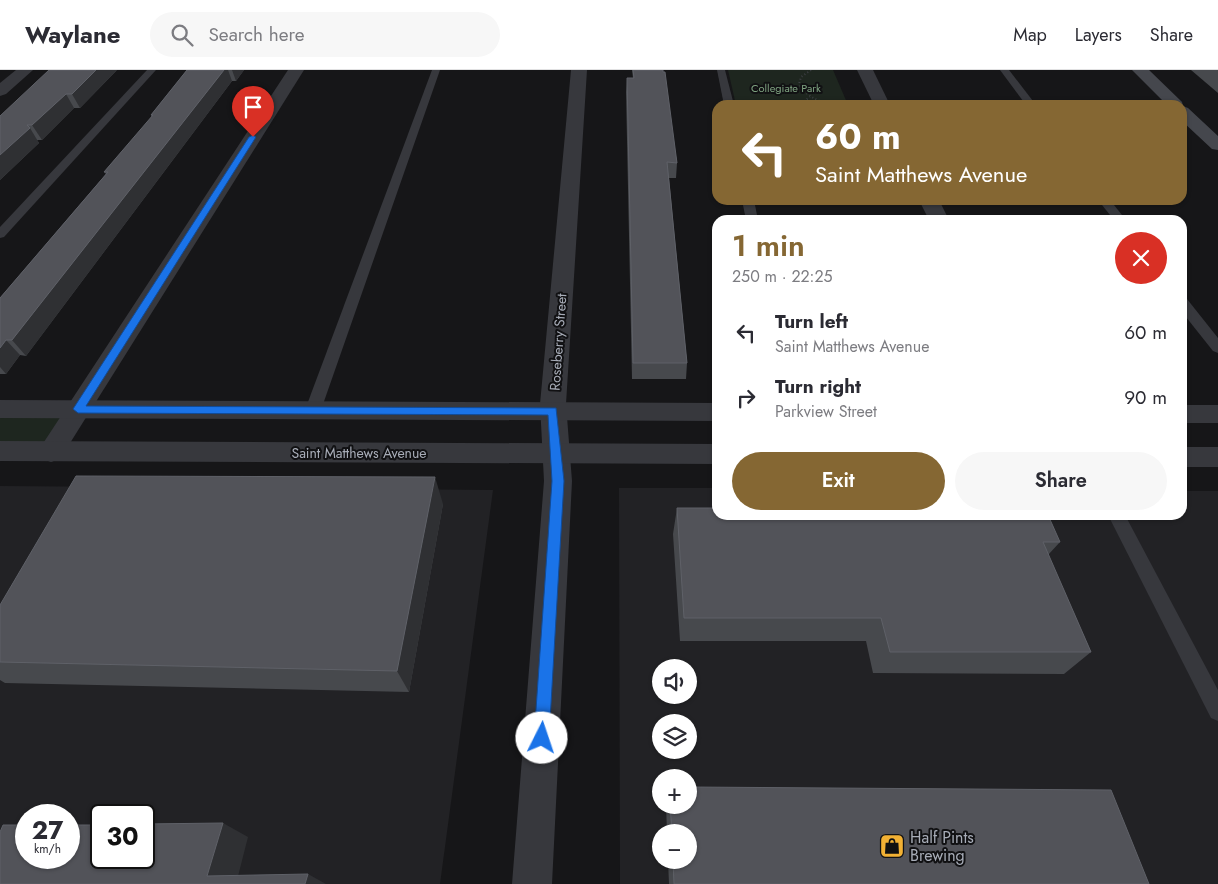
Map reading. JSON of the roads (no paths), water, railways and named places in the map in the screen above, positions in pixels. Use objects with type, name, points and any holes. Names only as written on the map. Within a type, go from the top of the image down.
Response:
[{"type":"main road","points":[[1140,70],[1171,100]]},
{"type":"main road","points":[[1187,116],[1218,145]]},
{"type":"street","points":[[0,90],[25,70]]},
{"type":"street","points":[[51,452],[296,70]]},
{"type":"street","name":"Roseberry Street","points":[[532,884],[558,481],[553,411],[579,70]]},
{"type":"street","points":[[865,70],[880,100]]},
{"type":"street","points":[[0,409],[712,412]]},
{"type":"street","points":[[1187,414],[1218,414]]},
{"type":"street","name":"Saint Matthews Avenue","points":[[0,452],[712,454]]},
{"type":"street","points":[[1187,457],[1218,457]]},
{"type":"lane","points":[[0,234],[152,70]]},
{"type":"lane","points":[[313,410],[436,70]]},
{"type":"lane","points":[[722,70],[728,100]]},
{"type":"lane","points":[[1004,70],[1027,100]]},
{"type":"lane","points":[[1108,205],[1116,215]]},
{"type":"lane","points":[[1187,308],[1218,348]]},
{"type":"lane","points":[[1119,520],[1218,711]]},
{"type":"place","name":"Half Pints Brewing","points":[[892,846]]},
{"type":"park label","name":"Collegiate Park","points":[[786,88]]}]
